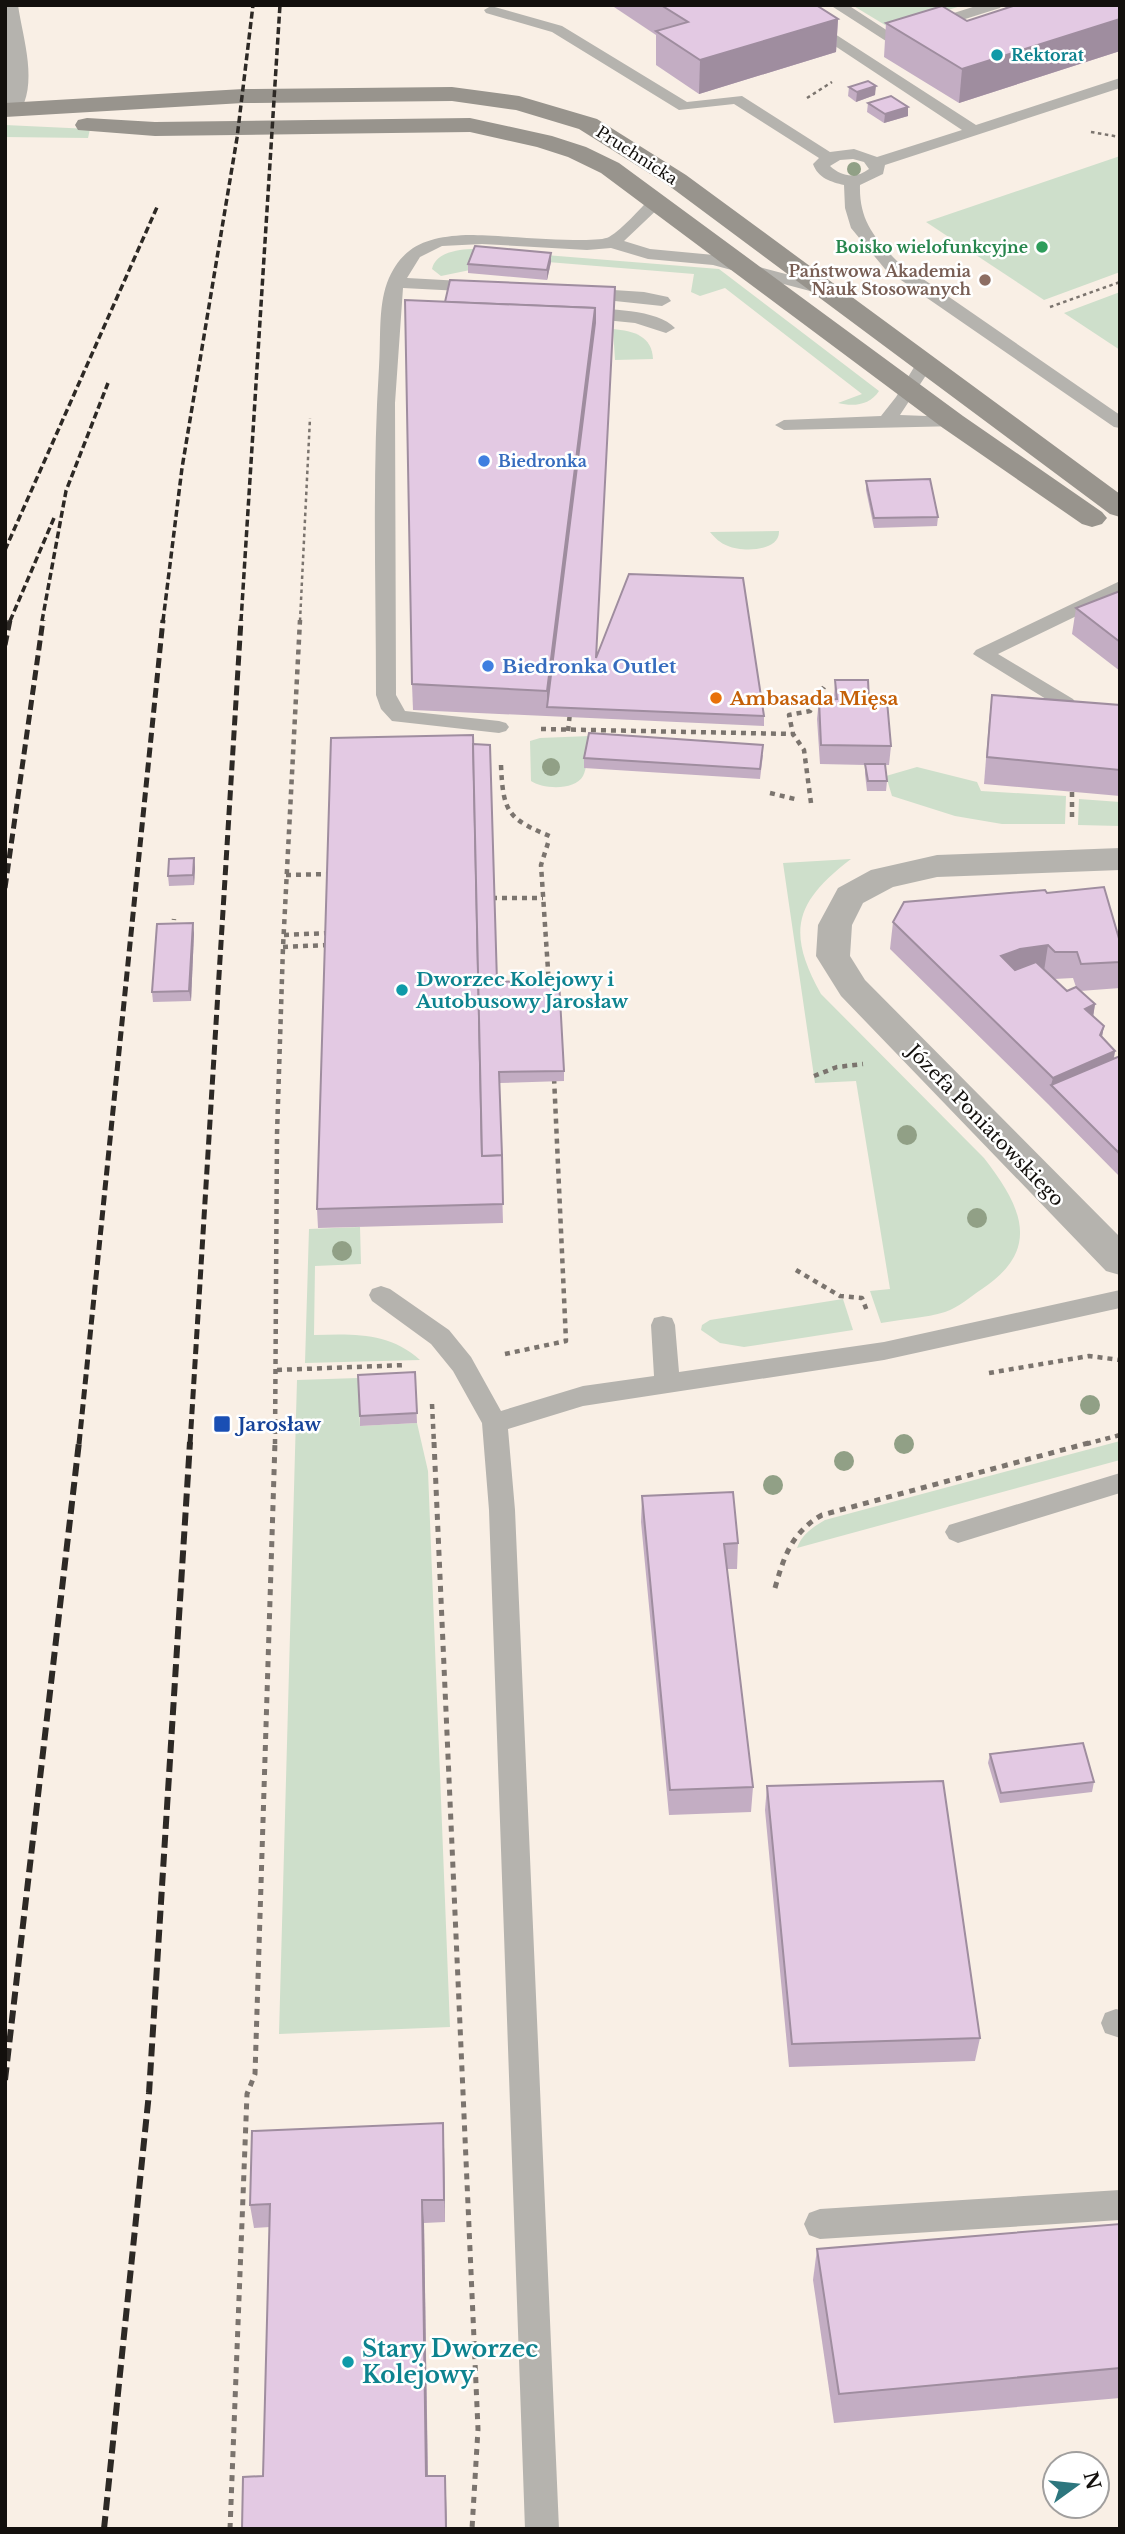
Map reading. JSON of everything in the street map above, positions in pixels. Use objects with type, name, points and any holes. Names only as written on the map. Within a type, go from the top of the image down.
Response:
[{"type":"main road","name":"Pruchnicka","points":[[7,110],[243,96],[452,94],[519,103],[587,124],[629,147],[1120,508]]},
{"type":"main road","name":"Pruchnicka","points":[[7,110],[84,125],[155,129],[470,125],[543,141],[577,152],[610,168],[657,201],[953,422],[1094,519],[1120,530]]},
{"type":"street","points":[[6,5],[18,82],[7,110]]},
{"type":"street","name":"Józefa Poniatowskiego","points":[[1120,859],[937,866],[883,878],[850,896],[835,925],[833,956],[853,988],[1120,1261]]},
{"type":"lane","points":[[780,5],[973,130]]},
{"type":"lane","points":[[837,5],[889,37]]},
{"type":"lane","points":[[853,53],[889,37],[994,5]]},
{"type":"lane","points":[[491,10],[557,29],[684,107],[737,99],[828,157]]},
{"type":"lane","points":[[875,163],[877,171],[874,174],[852,181],[824,172],[821,164],[828,157],[854,154],[875,163],[1120,83]]},
{"type":"lane","points":[[852,181],[851,206],[861,234],[891,265],[1120,423]]},
{"type":"lane","points":[[612,243],[657,201]]},
{"type":"lane","points":[[499,727],[399,717],[391,709],[386,695],[386,403],[398,302],[396,282],[414,254],[425,246],[440,241],[482,239],[586,245],[612,243],[648,254],[714,260],[825,290]]},
{"type":"lane","points":[[396,282],[494,288]]},
{"type":"lane","points":[[562,292],[645,297],[663,301]]},
{"type":"lane","points":[[565,312],[632,316],[651,320],[666,328]]},
{"type":"lane","points":[[885,422],[910,390],[925,363]]},
{"type":"lane","points":[[783,425],[910,420],[953,422]]},
{"type":"lane","points":[[1066,703],[983,654],[1120,587]]},
{"type":"lane","points":[[381,1295],[440,1337],[462,1364],[495,1423],[502,1510],[542,2529]]},
{"type":"lane","points":[[495,1423],[583,1395],[884,1351],[1120,1299]]},
{"type":"lane","points":[[663,1325],[667,1383]]},
{"type":"lane","points":[[958,1532],[1120,1483]]},
{"type":"lane","points":[[820,2224],[1120,2205]]},
{"type":"path","points":[[1050,307],[1120,282]]},
{"type":"path","points":[[229,2529],[247,2094],[254,2074],[278,1370],[277,1134],[283,947],[310,418]]},
{"type":"path","points":[[811,803],[804,750],[793,734],[789,715],[810,711],[824,687]]},
{"type":"path","points":[[568,731],[570,704]]},
{"type":"path","points":[[755,720],[757,733]]},
{"type":"path","points":[[552,837],[513,819],[503,806],[499,727],[568,731],[793,734]]},
{"type":"path","points":[[1071,831],[1072,792]]},
{"type":"path","points":[[770,793],[799,800]]},
{"type":"path","points":[[548,843],[541,865],[550,989]]},
{"type":"path","points":[[286,875],[329,874]]},
{"type":"path","points":[[490,898],[543,898]]},
{"type":"path","points":[[173,933],[174,919]]},
{"type":"path","points":[[284,935],[328,933]]},
{"type":"path","points":[[283,947],[327,945]]},
{"type":"path","points":[[814,1076],[837,1067],[874,1063]]},
{"type":"path","points":[[278,1370],[462,1364],[566,1341],[554,1064]]},
{"type":"path","points":[[796,1270],[840,1296],[862,1298]]},
{"type":"path","points":[[431,1401],[478,2428],[472,2529]]},
{"type":"path","points":[[775,1588],[789,1543],[806,1523],[822,1515],[1120,1435]]},
{"type":"green space","points":[[852,5],[964,5],[890,28]]},
{"type":"green space","points":[[5,125],[90,129],[88,138],[5,137]]},
{"type":"green space","name":"Boisko wielofunkcyjne","points":[[1120,156],[1120,272],[1044,300],[926,222]]},
{"type":"green space","points":[[471,249],[719,269],[879,391],[861,404],[838,403],[862,394],[725,288],[700,296],[691,292],[694,274],[475,256],[470,270],[441,276],[432,269],[442,255]]},
{"type":"green space","points":[[1120,292],[1120,350],[1064,313]]},
{"type":"green space","points":[[613,329],[641,336],[649,345],[653,359],[615,360]]},
{"type":"green space","points":[[779,531],[778,538],[773,543],[759,549],[725,545],[710,532]]},
{"type":"green space","points":[[590,736],[586,767],[579,781],[558,787],[543,786],[531,781],[530,741],[540,738]]},
{"type":"green space","points":[[917,767],[977,782],[981,791],[1066,796],[1065,824],[1002,824],[955,816],[892,796],[886,776]]},
{"type":"green space","points":[[1079,799],[1120,802],[1120,826],[1078,825]]},
{"type":"green space","points":[[851,859],[818,889],[802,919],[800,935],[810,972],[821,994],[984,1158],[1008,1194],[1020,1227],[1019,1243],[1013,1259],[1001,1274],[964,1302],[938,1314],[881,1323],[870,1291],[890,1289],[856,1081],[815,1083],[783,863]]},
{"type":"green space","points":[[360,1227],[361,1264],[315,1266],[314,1335],[357,1335],[383,1340],[396,1344],[420,1360],[305,1363],[309,1229]]},
{"type":"green space","points":[[843,1299],[853,1330],[744,1347],[720,1343],[701,1330],[702,1325],[710,1320]]},
{"type":"green space","points":[[358,1378],[360,1426],[417,1423],[428,1471],[450,2027],[279,2034],[297,1380]]},
{"type":"green space","points":[[1120,1441],[1120,1460],[797,1548],[812,1528],[825,1520]]},
{"type":"building","points":[[661,5],[816,5],[838,19],[700,60],[656,31],[688,22]]},
{"type":"building","points":[[1016,5],[1120,5],[1120,19],[962,69],[886,23],[942,6],[967,21]]},
{"type":"building","points":[[868,81],[876,86],[857,92],[849,87]]},
{"type":"building","points":[[891,96],[908,107],[885,114],[868,103]]},
{"type":"building","points":[[475,246],[551,253],[547,270],[468,264]]},
{"type":"building","points":[[450,280],[615,287],[596,658],[629,574],[743,578],[764,716],[547,707],[595,308],[445,302]]},
{"type":"building","points":[[405,300],[595,308],[547,691],[412,684]]},
{"type":"building","points":[[930,479],[938,517],[874,518],[866,481]]},
{"type":"building","points":[[1120,591],[1120,642],[1076,608]]},
{"type":"building","points":[[835,680],[868,680],[869,701],[887,701],[891,746],[821,745],[819,700],[837,699]]},
{"type":"building","points":[[992,695],[1120,705],[1120,770],[987,757]]},
{"type":"building","points":[[589,733],[763,745],[760,769],[584,758]]},
{"type":"building","name":"Dworzec Kolejowy i Autobusowy Jarosław","points":[[473,735],[482,1156],[502,1155],[503,1204],[317,1209],[331,738]]},
{"type":"building","points":[[473,744],[490,745],[497,982],[559,980],[564,1071],[499,1072],[502,1155],[482,1156]]},
{"type":"building","points":[[865,764],[885,764],[887,781],[868,781]]},
{"type":"building","points":[[194,858],[193,875],[168,876],[169,859]]},
{"type":"building","points":[[1104,887],[1120,942],[1120,962],[1081,964],[1077,952],[1055,952],[1048,945],[1020,949],[1001,956],[1015,970],[1036,962],[1067,991],[1076,987],[1095,1004],[1085,1009],[1104,1026],[1100,1035],[1115,1051],[1053,1078],[893,922],[904,902]]},
{"type":"building","points":[[193,923],[189,991],[152,992],[157,924]]},
{"type":"building","points":[[1120,1056],[1120,1154],[1051,1085]]},
{"type":"building","points":[[415,1372],[417,1413],[360,1416],[358,1375]]},
{"type":"building","points":[[733,1492],[738,1543],[724,1544],[753,1787],[670,1790],[642,1496]]},
{"type":"building","points":[[1083,1743],[1094,1782],[1001,1793],[990,1754]]},
{"type":"building","points":[[943,1781],[980,2038],[792,2044],[767,1786]]},
{"type":"building","name":"Stary Dworzec Kolejowy","points":[[443,2123],[444,2200],[422,2200],[426,2476],[445,2476],[446,2529],[242,2529],[243,2477],[263,2476],[270,2204],[250,2205],[252,2131]]},
{"type":"building","points":[[1120,2224],[1120,2368],[839,2394],[817,2249]]},
{"type":"railway","points":[[163,621],[182,468],[237,138],[253,5]]},
{"type":"railway","points":[[241,621],[280,5]]},
{"type":"railway","points":[[5,550],[158,205]]},
{"type":"railway","points":[[42,621],[66,491],[108,383]]},
{"type":"railway","points":[[10,621],[54,518]]},
{"type":"railway","points":[[5,645],[10,620]]},
{"type":"railway","points":[[5,888],[43,620]]},
{"type":"railway","points":[[79,1444],[163,620]]},
{"type":"railway","points":[[190,1444],[241,620]]},
{"type":"railway","points":[[5,2080],[79,1442]]},
{"type":"railway","points":[[104,2529],[149,2093],[190,1442]]},
{"type":"place","name":"Rektorat","points":[[997,55]]},
{"type":"place","name":"Boisko wielofunkcyjne","points":[[1042,247]]},
{"type":"place","name":"Państwowa Akademia Nauk Stosowanych","points":[[985,280]]},
{"type":"place","name":"Biedronka","points":[[484,461]]},
{"type":"place","name":"Biedronka Outlet","points":[[488,666]]},
{"type":"place","name":"Ambasada Mięsa","points":[[716,698]]},
{"type":"place","name":"Dworzec Kolejowy i Autobusowy Jarosław","points":[[402,990]]},
{"type":"place","name":"Jarosław","points":[[222,1424]]},
{"type":"place","name":"Stary Dworzec Kolejowy","points":[[348,2362]]}]
